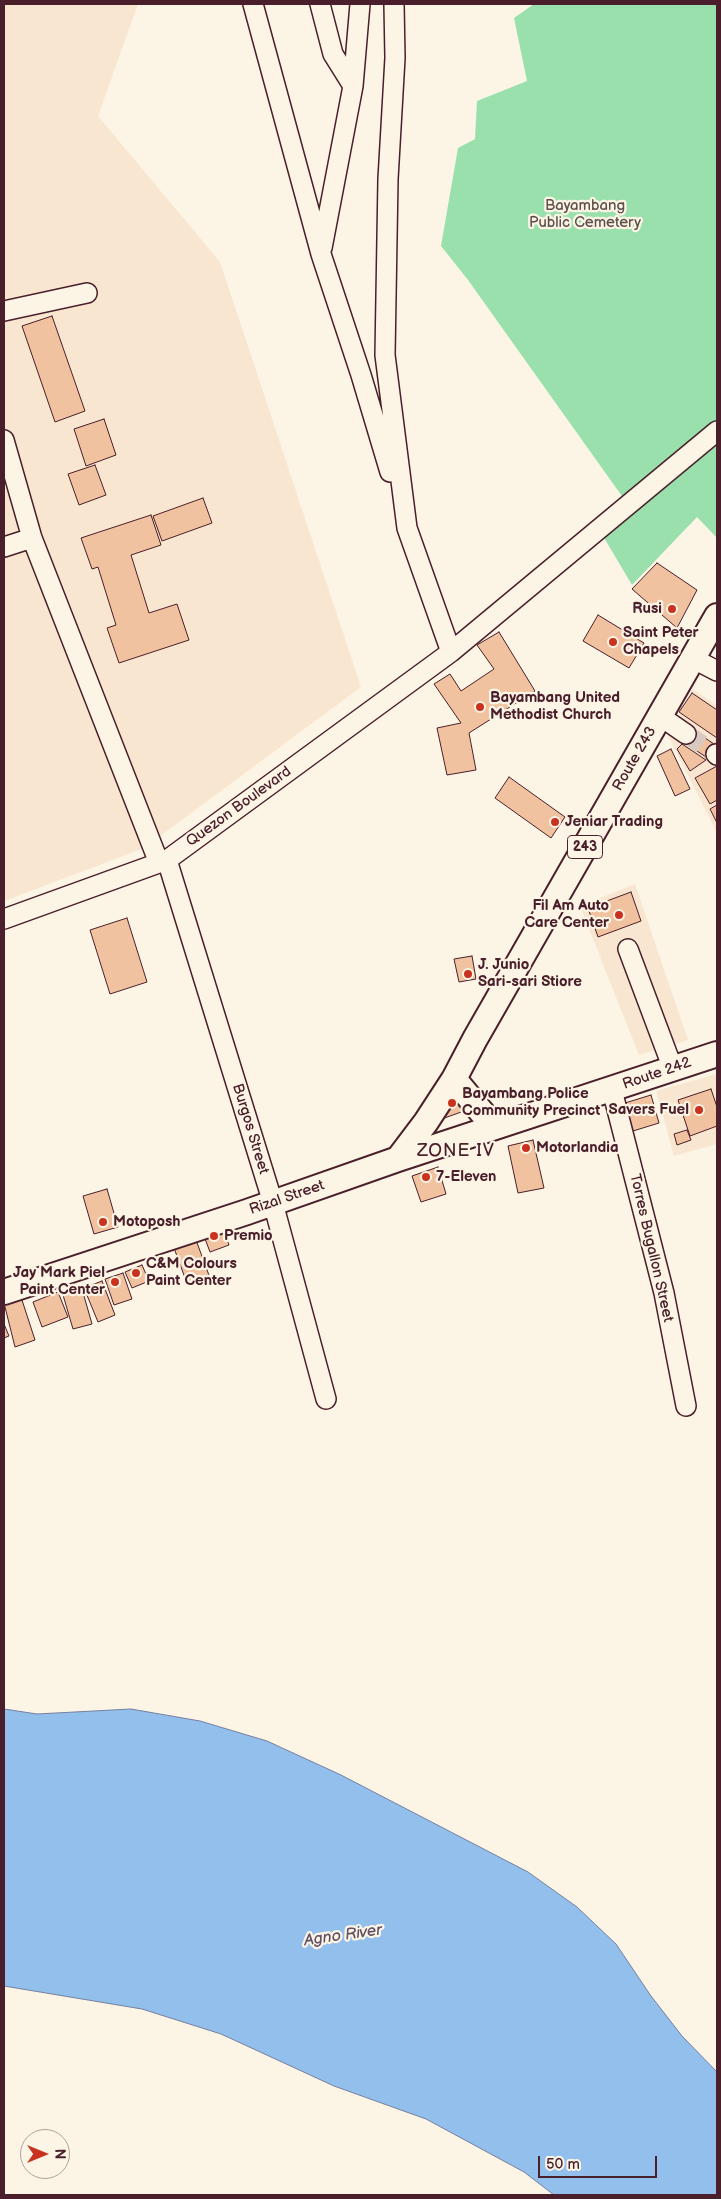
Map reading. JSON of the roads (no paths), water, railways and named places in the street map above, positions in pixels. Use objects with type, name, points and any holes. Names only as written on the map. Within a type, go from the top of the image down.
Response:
[{"type":"main road","name":"Route 243","points":[[398,1158],[426,1122],[454,1079],[717,616]]},
{"type":"main road","name":"Route 242","points":[[398,1158],[612,1090],[717,1054]]},
{"type":"main road","points":[[454,1079],[494,1128]]},
{"type":"main road","name":"Rizal Street","points":[[4,1292],[273,1203],[398,1158]]},
{"type":"street","points":[[253,4],[321,254],[361,375],[407,528],[451,652]]},
{"type":"street","points":[[320,4],[333,54],[353,86]]},
{"type":"street","points":[[321,254],[353,86],[360,4]]},
{"type":"street","points":[[394,4],[395,58],[388,189],[385,355],[407,528]]},
{"type":"street","points":[[4,311],[87,293]]},
{"type":"street","name":"Quezon Boulevard","points":[[4,919],[163,861],[451,652],[717,431]]},
{"type":"street","name":"Burgos Street","points":[[4,440],[32,538],[163,861],[273,1203],[326,1399]]},
{"type":"street","points":[[4,547],[32,538]]},
{"type":"street","points":[[692,658],[717,671]]},
{"type":"street","points":[[660,716],[686,734]]},
{"type":"street","points":[[628,949],[673,1069]]},
{"type":"street","name":"Torres Bugallon Street","points":[[612,1090],[664,1294],[686,1406]]},
{"type":"water","name":"Agno River","points":[[4,1709],[37,1714],[131,1709],[200,1721],[267,1741],[341,1775],[528,1872],[577,1907],[616,1944],[651,1996],[682,2036],[717,2072],[717,2195],[554,2195],[524,2172],[426,2119],[334,2086],[221,2034],[142,2009],[4,1986]]},
{"type":"tunnel","points":[[686,734],[716,754]]},
{"type":"place","name":"Rusi","points":[[672,609]]},
{"type":"place","name":"Saint Peter Chapels","points":[[613,642]]},
{"type":"place","name":"Bayambang United Methodist Church","points":[[480,707]]},
{"type":"place","name":"Jeniar Trading","points":[[555,822]]},
{"type":"place","name":"Fil Am Auto Care Center","points":[[619,915]]},
{"type":"place","name":"J. Junio Sari-sari Stiore","points":[[468,974]]},
{"type":"place","name":"Bayambang Police Community Precinct","points":[[452,1103]]},
{"type":"place","name":"Savers Fuel","points":[[699,1110]]},
{"type":"place","name":"Motorlandia","points":[[526,1148]]},
{"type":"place","name":"7-Eleven","points":[[426,1177]]},
{"type":"place","name":"Motoposh","points":[[103,1222]]},
{"type":"place","name":"Premio","points":[[214,1236]]},
{"type":"place","name":"C&M Colours Paint Center","points":[[136,1273]]},
{"type":"place","name":"Jay Mark Piel Paint Center","points":[[115,1282]]},
{"type":"district","name":"ZONE IV","points":[[456,1151]]},
{"type":"park label","name":"Bayambang Public Cemetery","points":[[585,214]]}]
